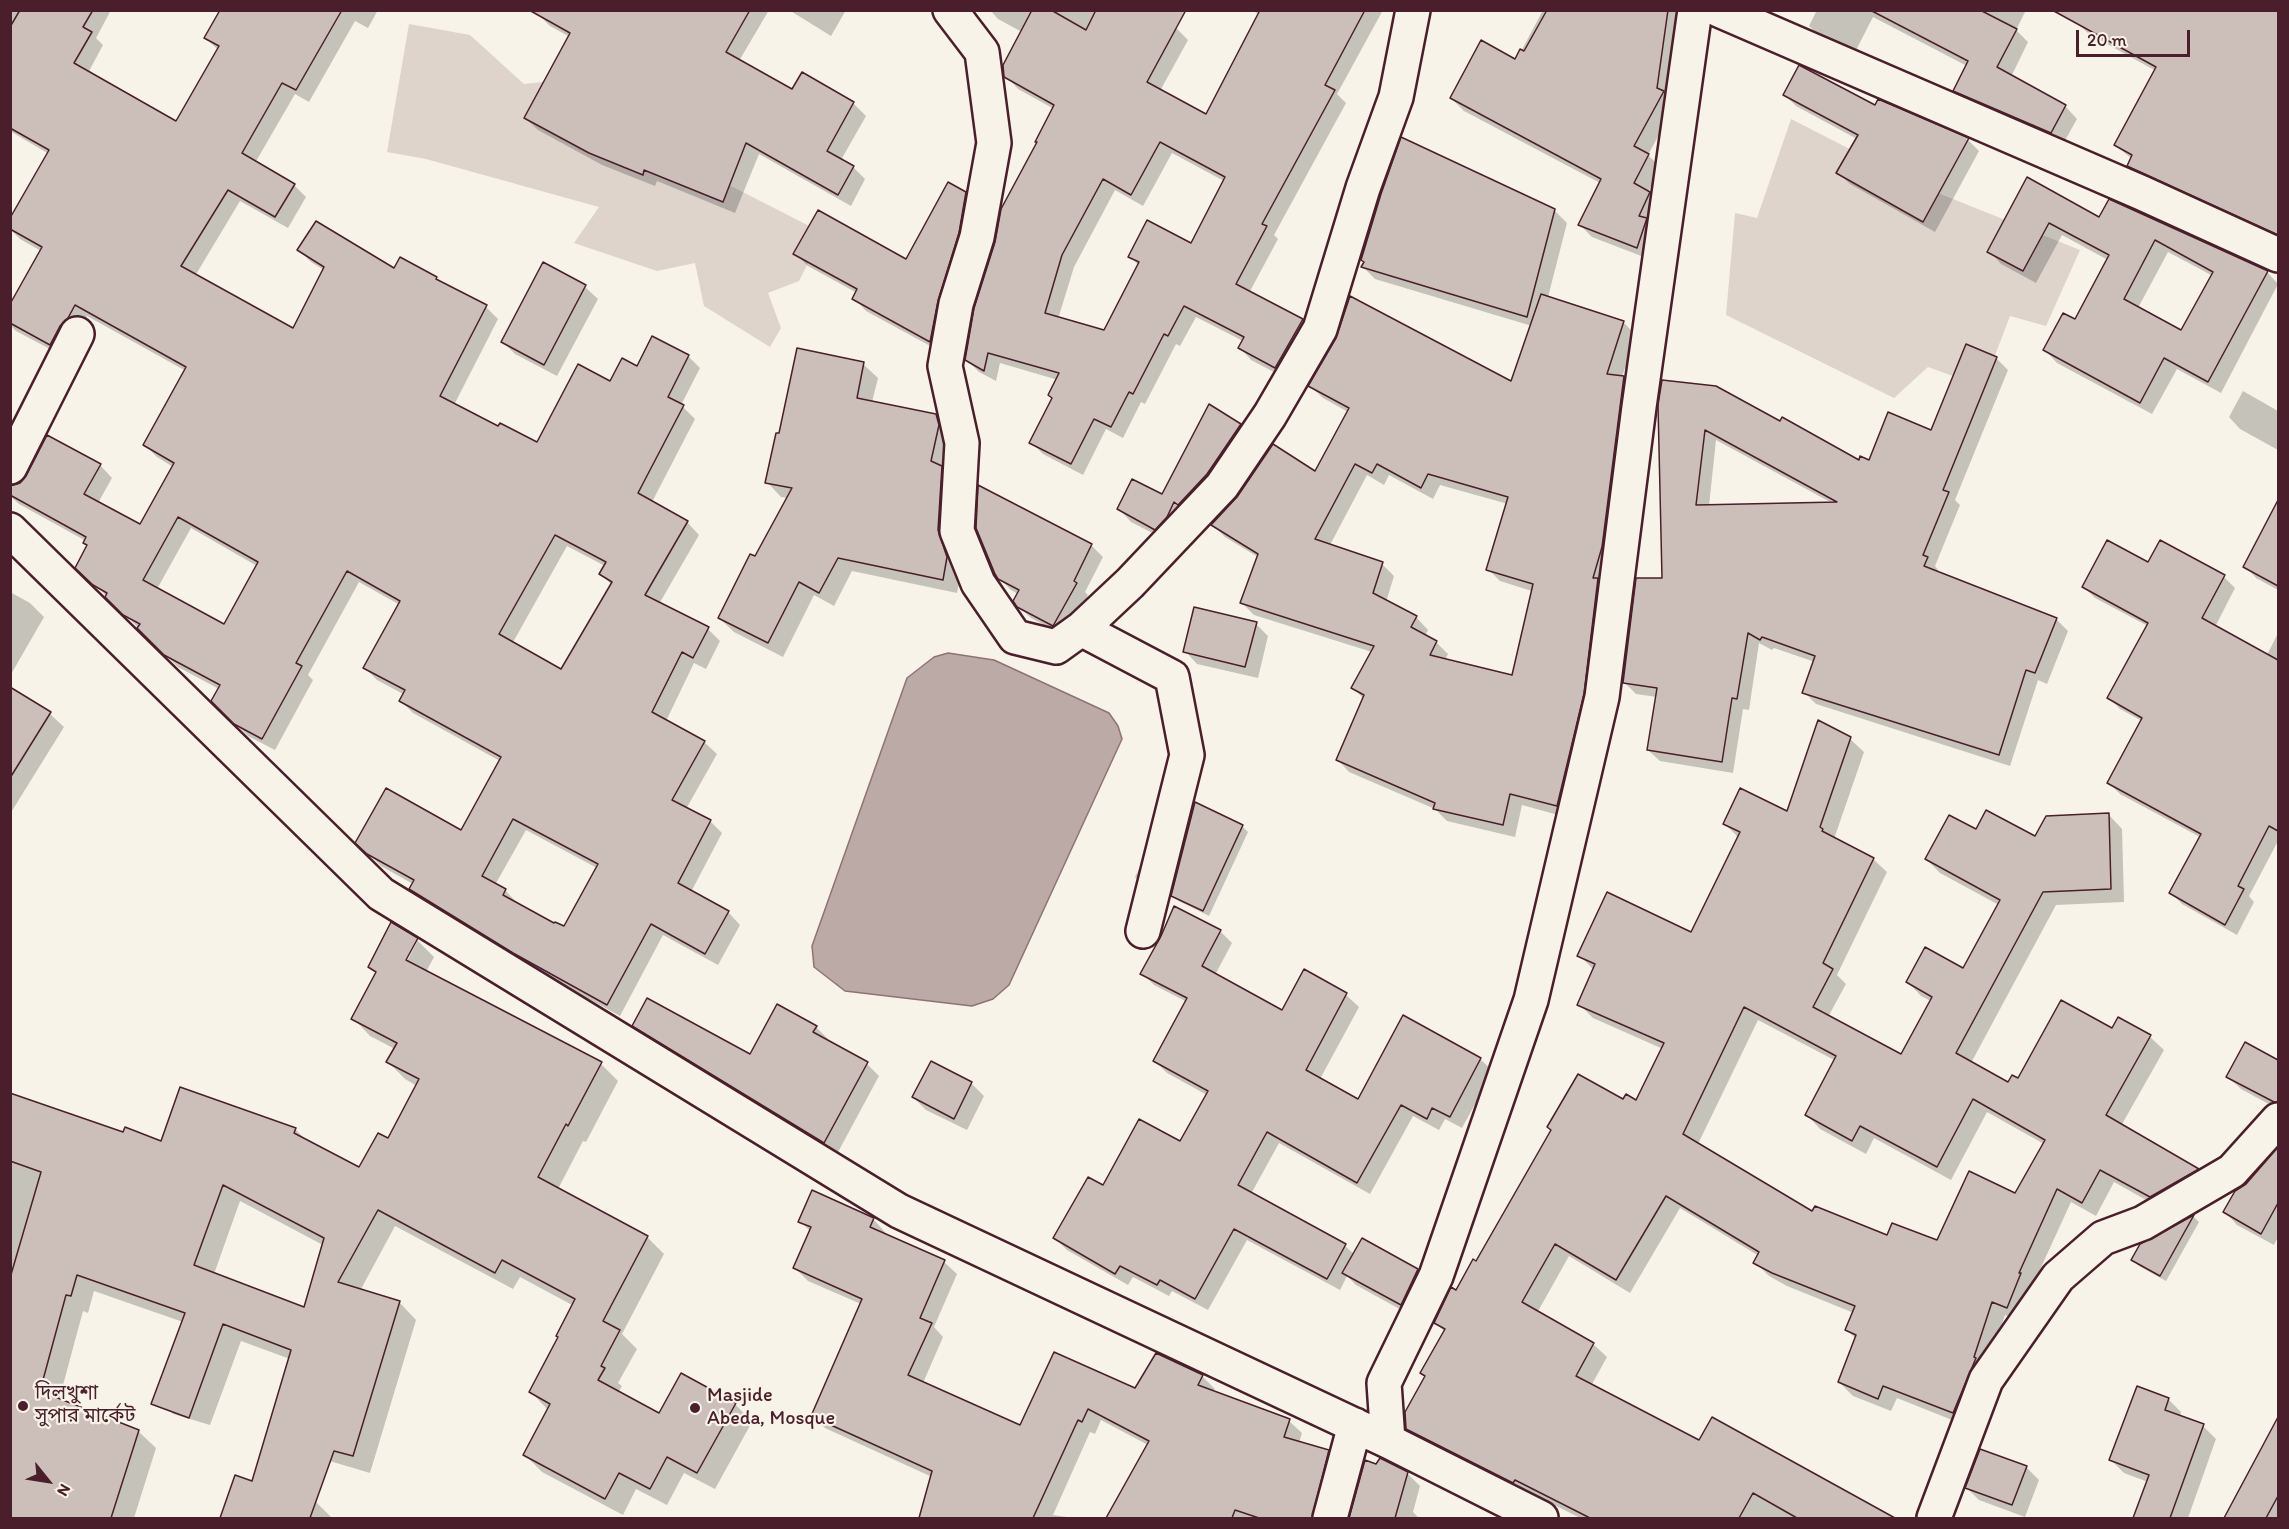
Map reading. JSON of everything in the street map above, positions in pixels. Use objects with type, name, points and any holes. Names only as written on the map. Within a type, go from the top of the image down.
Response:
[{"type":"street","points":[[950,10],[982,52],[994,142],[977,237],[956,304],[945,366],[962,443],[957,531],[978,583],[1015,637],[1056,647],[1081,629],[1130,583],[1221,486],[1270,415],[1320,329],[1363,188],[1396,97],[1413,10]]},
{"type":"street","points":[[1388,1441],[1384,1383],[1436,1276],[1531,1000],[1602,697],[1639,407],[1695,10]]},
{"type":"street","points":[[1719,10],[2278,255]]},
{"type":"street","points":[[10,467],[76,334]]},
{"type":"street","points":[[10,530],[381,894],[899,1211],[1355,1425],[1541,1518]]},
{"type":"street","points":[[1081,629],[1172,677],[1187,755],[1143,931]]},
{"type":"street","points":[[1934,1518],[1986,1380],[2058,1277],[2103,1238],[2143,1223],[2232,1171],[2278,1120]]},
{"type":"street","points":[[1330,1518],[1355,1425]]},
{"type":"shaded area","points":[[409,24],[470,35],[524,84],[569,79],[627,133],[823,233],[799,281],[768,293],[781,328],[770,347],[704,306],[695,263],[657,271],[574,243],[599,207],[426,159],[387,152]]},
{"type":"shaded area","points":[[1791,119],[1928,189],[2080,250],[2046,326],[2010,316],[1983,387],[1928,367],[1894,398],[1726,315],[1735,213],[1757,218]]},
{"type":"shaded area","points":[[948,653],[994,660],[1109,713],[1118,726],[1122,739],[1009,985],[993,999],[972,1006],[845,991],[814,967],[812,946],[907,678],[934,657]]},
{"type":"building","points":[[20,10],[93,10],[83,27],[92,32],[74,63],[176,121],[219,46],[204,38],[220,10],[342,10],[296,90],[282,83],[242,153],[295,184],[275,217],[228,190],[181,266],[293,328],[324,267],[297,250],[316,221],[394,268],[400,257],[437,277],[436,279],[487,305],[440,396],[498,426],[500,423],[537,442],[578,364],[610,381],[622,358],[637,366],[652,336],[689,355],[668,397],[684,405],[638,493],[688,521],[645,595],[709,627],[693,658],[682,652],[652,712],[705,741],[672,800],[711,820],[678,883],[729,911],[705,954],[651,924],[607,1005],[513,953],[409,889],[414,880],[367,854],[355,843],[386,788],[461,830],[501,757],[399,701],[405,690],[363,668],[400,601],[347,571],[296,663],[302,666],[262,739],[234,724],[211,701],[220,685],[164,655],[137,628],[140,624],[123,615],[105,597],[107,593],[93,585],[75,568],[87,545],[83,543],[86,537],[10,495],[10,486],[20,483],[26,476],[47,435],[101,464],[84,494],[140,524],[174,463],[143,445],[186,367],[75,305],[50,345],[10,323],[10,304],[42,247],[10,229],[10,218],[49,150],[10,128],[10,27]],"holes":[[[178,517],[258,562],[224,624],[143,580]],[[555,535],[606,562],[599,574],[612,582],[561,669],[499,634]],[[513,819],[598,864],[564,926],[554,923],[503,895],[506,889],[482,876]]]},
{"type":"building","points":[[529,10],[750,10],[726,52],[792,89],[802,72],[854,102],[827,151],[854,166],[838,195],[746,143],[723,202],[644,170],[643,175],[589,153],[524,118],[570,33]]},
{"type":"building","points":[[1032,10],[1051,10],[1086,30],[1096,10],[1186,10],[1147,82],[1206,114],[1260,10],[1365,10],[1325,85],[1335,90],[1262,224],[1267,226],[1236,284],[1303,319],[1275,368],[1238,348],[1244,337],[1184,306],[1168,336],[1164,334],[1133,394],[1129,392],[1111,427],[1094,419],[1071,464],[1029,443],[1052,398],[1048,395],[1059,373],[988,353],[984,371],[965,360],[974,308],[995,242],[1001,209],[1054,105],[1004,77],[1003,65]],"holes":[[[1160,142],[1225,177],[1191,243],[1147,220],[1128,257],[1139,262],[1104,330],[1045,313],[1062,255],[1103,179],[1131,195]]]},
{"type":"building","points":[[1547,10],[1668,10],[1657,88],[1664,91],[1634,146],[1649,154],[1634,183],[1650,192],[1639,216],[1647,218],[1637,248],[1578,225],[1601,179],[1450,98],[1481,40],[1515,59],[1520,49],[1524,51]]},
{"type":"building","points":[[1870,10],[1980,10],[2017,29],[1997,67],[2066,105],[2051,133],[1953,91],[1968,61]]},
{"type":"building","points":[[2052,10],[2278,10],[2278,235],[2127,166],[2132,155],[2114,145],[2156,67]]},
{"type":"building","points":[[1799,65],[1875,105],[1878,99],[1969,138],[1923,222],[1836,173],[1858,135],[1783,95]]},
{"type":"building","points":[[1401,137],[1555,209],[1527,317],[1361,267],[1364,262],[1361,260],[1381,194]]},
{"type":"building","points":[[2027,177],[2099,217],[2109,199],[2268,271],[2208,382],[2164,358],[2140,403],[2043,350],[2063,313],[2075,319],[2109,255],[2049,223],[2023,271],[1987,252]],"holes":[[[2155,240],[2213,272],[2181,330],[2124,299]]]},
{"type":"building","points":[[948,182],[966,192],[959,233],[938,301],[930,342],[852,299],[857,289],[793,254],[818,210],[906,259]]},
{"type":"building","points":[[543,262],[586,285],[544,365],[501,342]]},
{"type":"building","points":[[1541,294],[1624,321],[1607,374],[1624,376],[1602,547],[1593,578],[1598,578],[1584,694],[1557,806],[1510,794],[1503,825],[1433,809],[1435,803],[1336,760],[1364,695],[1351,688],[1374,646],[1240,603],[1258,554],[1211,525],[1237,497],[1273,444],[1315,471],[1349,408],[1308,386],[1336,338],[1350,296],[1511,381]],"holes":[[[1355,464],[1372,473],[1377,464],[1421,488],[1428,474],[1508,497],[1486,570],[1533,584],[1512,675],[1430,655],[1437,641],[1411,627],[1417,616],[1373,593],[1383,562],[1315,539]]]},
{"type":"building","points":[[1966,344],[1997,357],[1943,490],[1949,492],[1923,555],[1928,557],[1924,566],[2057,618],[2035,673],[2026,670],[1999,755],[1802,693],[1815,656],[1762,637],[1760,640],[1748,633],[1737,699],[1732,698],[1722,762],[1647,750],[1657,688],[1623,683],[1636,578],[1662,578],[1658,405],[1662,380],[1716,386],[1780,421],[1782,417],[1859,460],[1860,456],[1869,460],[1888,412],[1931,430]],"holes":[[[1705,430],[1837,502],[1696,505]]]},
{"type":"building","points":[[797,348],[864,362],[857,398],[936,414],[939,425],[931,461],[942,466],[938,530],[947,557],[943,580],[838,558],[819,593],[799,582],[768,643],[718,618],[750,554],[755,556],[792,488],[765,483],[776,433],[779,433]]},
{"type":"building","points":[[1209,404],[1241,424],[1207,474],[1178,505],[1174,502],[1167,517],[1155,530],[1117,509],[1132,479],[1162,494]]},
{"type":"building","points":[[978,485],[1092,544],[1074,581],[1077,583],[1053,626],[1017,607],[1013,601],[1019,590],[998,579],[995,574],[976,528]]},
{"type":"building","points":[[2278,500],[2278,586],[2243,567]]},
{"type":"building","points":[[2107,540],[2148,562],[2160,540],[2225,575],[2202,618],[2278,660],[2278,831],[2269,826],[2238,886],[2244,889],[2225,925],[2169,893],[2201,834],[2107,783],[2142,718],[2107,698],[2148,623],[2082,587]]},
{"type":"building","points":[[1194,607],[1257,622],[1245,667],[1183,652]]},
{"type":"building","points":[[10,687],[51,712],[10,778]]},
{"type":"building","points":[[1818,720],[1851,737],[1820,827],[1822,831],[1874,858],[1823,963],[1833,969],[1813,1007],[1901,1054],[1932,997],[1906,982],[1925,947],[1963,968],[2000,900],[1925,859],[1949,815],[1976,829],[1986,810],[2035,836],[2046,816],[2109,813],[2111,889],[2043,892],[1956,1053],[2008,1082],[2012,1075],[2018,1078],[2061,1000],[2112,1028],[2118,1017],[2151,1035],[2106,1115],[2199,1169],[2150,1197],[2100,1170],[2082,1203],[2057,1189],[2019,1273],[2021,1273],[2007,1308],[1992,1302],[1974,1357],[1976,1358],[1953,1413],[1883,1386],[1878,1399],[1838,1382],[1856,1335],[1845,1330],[1855,1306],[1772,1273],[1753,1263],[1759,1252],[1666,1196],[1616,1280],[1555,1244],[1522,1302],[1594,1343],[1576,1376],[1699,1440],[1712,1417],[1895,1518],[1797,1518],[1753,1493],[1739,1518],[1590,1518],[1515,1480],[1513,1483],[1406,1429],[1405,1412],[1425,1376],[1420,1373],[1445,1329],[1434,1323],[1451,1287],[1456,1290],[1473,1259],[1476,1261],[1551,1130],[1547,1127],[1578,1074],[1623,1099],[1626,1094],[1636,1100],[1664,1043],[1577,1005],[1595,964],[1577,956],[1607,892],[1691,932],[1740,832],[1723,824],[1740,788],[1787,811]],"holes":[[[1744,1007],[1836,1056],[1805,1115],[1852,1141],[1860,1126],[1937,1167],[1973,1099],[2045,1140],[2015,1193],[1969,1171],[1937,1240],[1892,1223],[1887,1235],[1815,1206],[1812,1211],[1683,1134]]]},
{"type":"building","points":[[1195,802],[1243,825],[1203,911],[1171,896]]},
{"type":"building","points":[[1174,906],[1221,930],[1202,966],[1282,1010],[1304,969],[1347,993],[1306,1070],[1358,1099],[1403,1015],[1481,1058],[1450,1117],[1432,1108],[1427,1119],[1401,1105],[1357,1183],[1267,1132],[1238,1185],[1346,1244],[1327,1279],[1234,1229],[1195,1299],[1160,1280],[1157,1285],[1120,1266],[1115,1274],[1053,1238],[1088,1177],[1103,1185],[1139,1119],[1180,1141],[1208,1091],[1153,1061],[1187,998],[1140,974]]},
{"type":"building","points":[[391,922],[418,938],[406,960],[602,1062],[538,1177],[648,1236],[603,1321],[620,1330],[601,1366],[605,1368],[598,1380],[659,1413],[681,1373],[736,1403],[697,1473],[667,1457],[650,1489],[619,1473],[605,1499],[523,1455],[550,1404],[529,1392],[575,1299],[502,1260],[495,1273],[378,1210],[338,1282],[400,1301],[353,1456],[334,1451],[310,1518],[220,1518],[235,1475],[252,1481],[291,1350],[223,1324],[189,1418],[151,1404],[185,1313],[77,1275],[71,1296],[66,1295],[40,1391],[139,1430],[111,1518],[10,1518],[10,1278],[41,1172],[10,1161],[10,1093],[123,1132],[125,1127],[161,1141],[180,1087],[296,1128],[294,1133],[359,1167],[378,1133],[388,1138],[419,1079],[386,1062],[397,1043],[351,1019],[376,972],[368,967]],"holes":[[[223,1185],[324,1238],[304,1307],[194,1265]]]},
{"type":"building","points":[[647,998],[750,1054],[777,1004],[817,1026],[813,1032],[868,1062],[824,1143],[632,1026]]},
{"type":"building","points":[[2245,1042],[2278,1060],[2278,1102],[2226,1077]]},
{"type":"building","points":[[931,1061],[972,1082],[954,1119],[912,1097]]},
{"type":"building","points":[[2278,1147],[2278,1203],[2261,1234],[2223,1212],[2235,1191],[2246,1184]]},
{"type":"building","points":[[812,1190],[874,1218],[870,1227],[945,1260],[920,1318],[932,1323],[908,1375],[1020,1425],[1054,1352],[1135,1388],[1156,1353],[1203,1375],[1198,1385],[1290,1419],[1284,1437],[1329,1450],[1312,1518],[1259,1518],[1235,1510],[1232,1518],[1106,1518],[1149,1441],[1088,1409],[1082,1422],[1078,1420],[1033,1518],[919,1518],[932,1471],[811,1416],[862,1299],[793,1268],[811,1227],[798,1222]]},
{"type":"building","points":[[2194,1215],[2160,1276],[2131,1260],[2140,1244]]},
{"type":"building","points":[[1362,1238],[1418,1269],[1401,1305],[1342,1273]]},
{"type":"building","points":[[2137,1386],[2169,1398],[2165,1410],[2204,1424],[2170,1518],[2133,1518],[2149,1475],[2109,1460]]},
{"type":"building","points":[[2278,1417],[2278,1496],[2266,1518],[2224,1518]]},
{"type":"building","points":[[1980,1449],[2027,1466],[2012,1505],[1965,1488]]},
{"type":"building","points":[[1380,1458],[1408,1472],[1395,1518],[1349,1518],[1365,1460],[1376,1464]]},
{"type":"place","name":"দিলখুশা সুপার মার্কেট","points":[[23,1406]]},
{"type":"place","name":"Masjide Abeda, Mosque","points":[[695,1408]]}]
